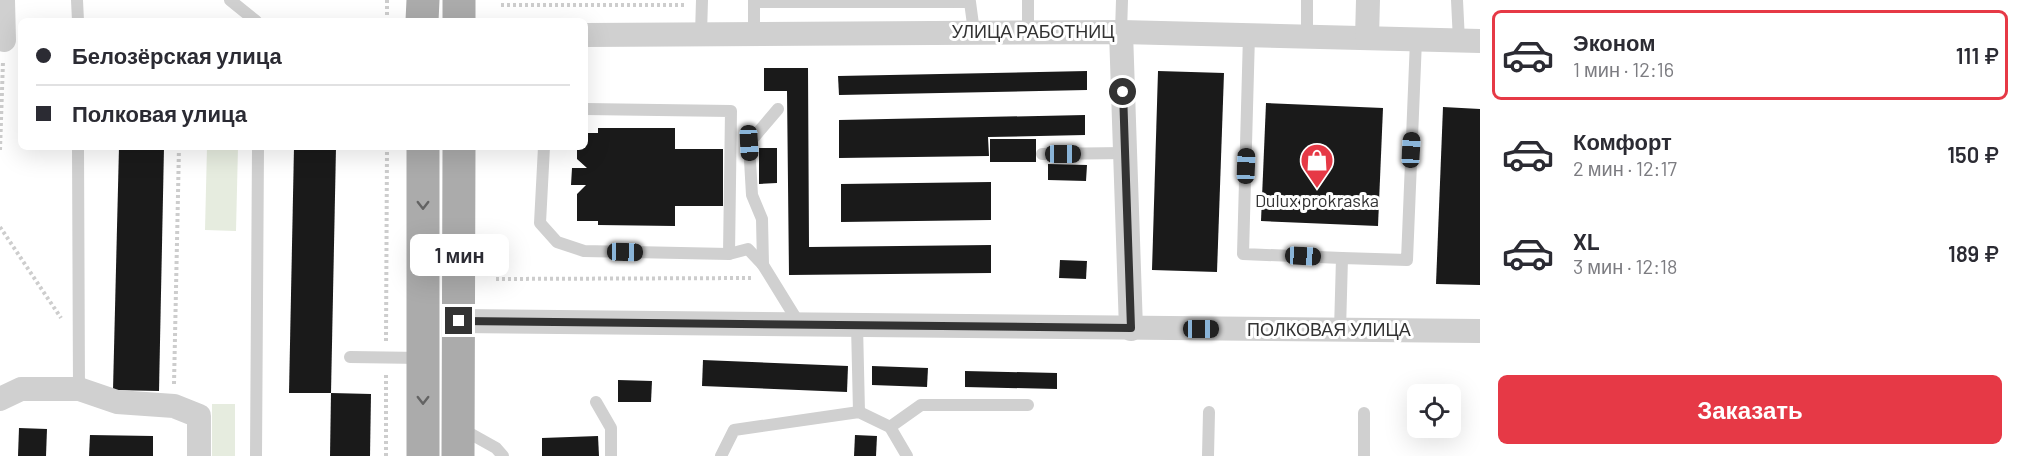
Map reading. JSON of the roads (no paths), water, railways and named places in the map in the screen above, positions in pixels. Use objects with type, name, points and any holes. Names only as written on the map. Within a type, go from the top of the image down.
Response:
[{"type":"main road","points":[[422,18],[423,0]]},
{"type":"main road","points":[[459,0],[459,18]]},
{"type":"main road","points":[[423,150],[423,456]]},
{"type":"main road","points":[[459,150],[459,442]]},
{"type":"street","points":[[3,0],[8,40]]},
{"type":"street","points":[[1367,38],[1368,0]]},
{"type":"street","points":[[1121,32],[1131,328]]},
{"type":"street","name":"УЛИЦА РАБОТНИЦ","points":[[588,35],[1121,32],[1469,41]]},
{"type":"street","name":"ПОЛКОВАЯ УЛИЦА","points":[[459,321],[1480,331]]},
{"type":"street","points":[[0,399],[21,389],[79,388],[117,402],[174,406],[199,416],[199,456]]},
{"type":"lane","points":[[77,0],[78,18]]},
{"type":"lane","points":[[230,0],[252,18]]},
{"type":"lane","points":[[1028,0],[1028,32]]},
{"type":"lane","points":[[1121,32],[1122,0]]},
{"type":"lane","points":[[1307,0],[1307,37]]},
{"type":"lane","points":[[1457,0],[1469,41]]},
{"type":"lane","points":[[754,34],[754,1],[970,2],[974,32]]},
{"type":"lane","points":[[701,34],[702,2]]},
{"type":"lane","points":[[1249,35],[1243,254],[1407,260],[1416,40]]},
{"type":"lane","points":[[763,265],[762,219],[752,195],[749,143],[778,109]]},
{"type":"lane","points":[[588,110],[731,111],[729,254]]},
{"type":"lane","points":[[78,150],[79,388]]},
{"type":"lane","points":[[256,456],[258,150]]},
{"type":"lane","points":[[544,150],[540,223],[557,242],[584,251],[729,254],[747,249],[763,265],[800,325]]},
{"type":"lane","points":[[1042,154],[1125,153]]},
{"type":"lane","points":[[1340,330],[1342,258]]},
{"type":"lane","points":[[857,326],[859,412]]},
{"type":"lane","points":[[350,357],[423,358]]},
{"type":"lane","points":[[596,402],[610,428],[611,456]]},
{"type":"lane","points":[[890,427],[921,405],[1028,405]]},
{"type":"lane","points":[[721,456],[734,430],[859,412],[890,427],[908,456]]},
{"type":"lane","points":[[1208,456],[1209,412]]},
{"type":"lane","points":[[1364,413],[1364,456]]},
{"type":"lane","points":[[459,442],[496,448],[503,456]]},
{"type":"place","name":"Dulux prokraska","points":[[1317,189]]}]
